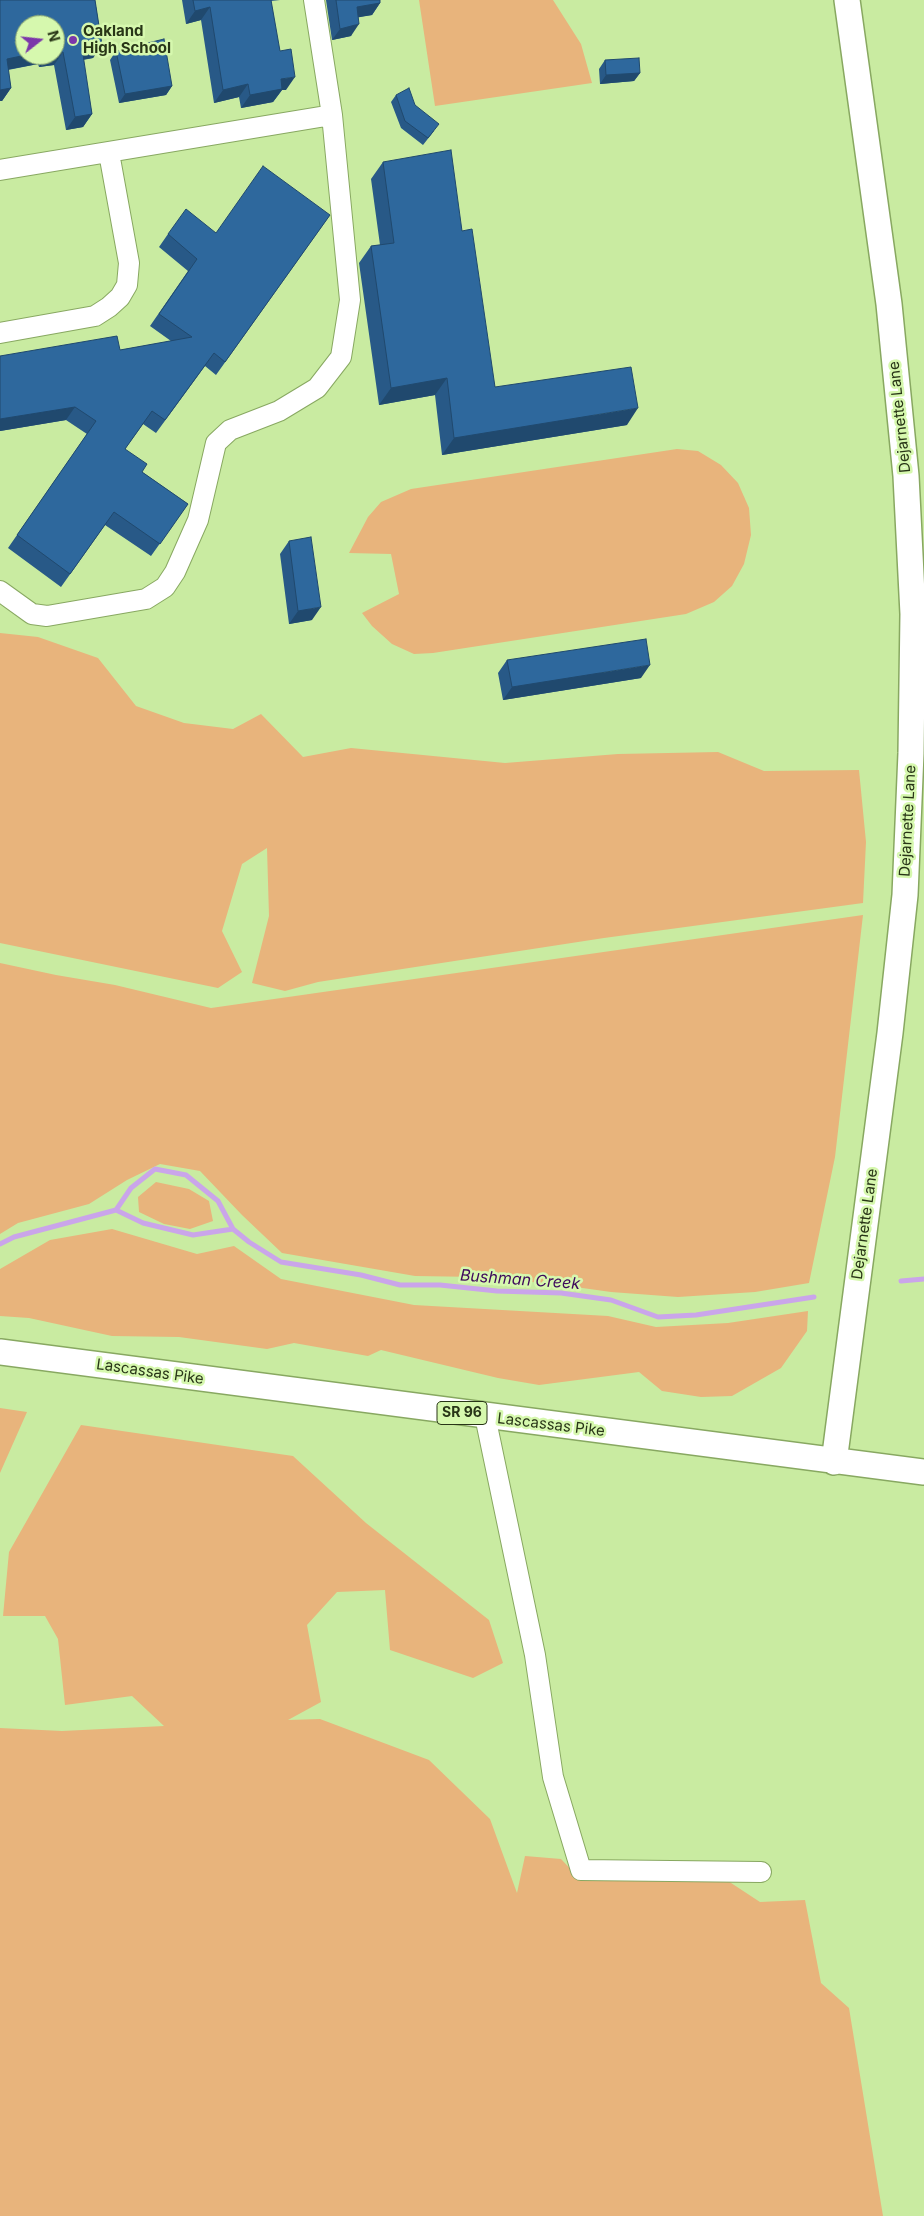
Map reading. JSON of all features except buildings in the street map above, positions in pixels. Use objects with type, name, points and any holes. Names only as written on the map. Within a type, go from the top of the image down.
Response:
[{"type":"main road","name":"Dejarnette Lane","points":[[834,1462],[890,1033],[905,895],[911,753],[913,614],[906,476],[889,304],[847,0]]},
{"type":"main road","name":"Lascassas Pike","points":[[0,1352],[834,1462],[924,1472]]},
{"type":"lane","points":[[0,591],[32,614],[47,616],[146,598],[165,587],[175,572],[198,520],[216,443],[230,430],[278,412],[317,388],[341,357],[350,300],[332,115],[314,0]]},
{"type":"lane","points":[[0,170],[332,115]]},
{"type":"lane","points":[[0,333],[95,316],[120,297],[127,285],[129,262],[109,153]]},
{"type":"lane","points":[[485,1416],[535,1655],[553,1777],[581,1870],[761,1872]]},
{"type":"shaded area","points":[[419,0],[553,0],[581,44],[592,83],[435,106]]},
{"type":"shaded area","points":[[677,449],[698,451],[721,465],[738,483],[749,508],[751,535],[744,564],[732,586],[714,602],[686,614],[433,653],[414,654],[392,644],[372,626],[362,613],[399,594],[391,554],[349,553],[368,517],[381,502],[411,489]]},
{"type":"shaded area","points":[[0,633],[38,637],[98,658],[136,706],[184,723],[233,729],[261,714],[303,757],[351,748],[505,763],[618,754],[718,752],[764,771],[859,770],[866,842],[863,903],[604,938],[318,982],[285,991],[252,983],[269,916],[267,848],[242,864],[222,931],[242,972],[218,988],[0,943]]},
{"type":"shaded area","points":[[863,915],[835,1157],[809,1283],[755,1292],[678,1297],[611,1292],[554,1284],[478,1277],[415,1276],[282,1253],[200,1171],[160,1164],[127,1180],[89,1204],[18,1223],[0,1234],[0,963],[115,985],[211,1008]]},
{"type":"shaded area","points":[[156,1182],[189,1189],[209,1201],[213,1221],[190,1229],[164,1224],[139,1212],[138,1197]]},
{"type":"shaded area","points":[[112,1229],[197,1254],[234,1246],[281,1279],[414,1305],[608,1316],[656,1327],[728,1323],[808,1311],[807,1331],[781,1368],[732,1396],[701,1397],[662,1391],[639,1372],[539,1385],[498,1378],[381,1350],[368,1356],[294,1343],[267,1349],[179,1337],[112,1336],[29,1318],[0,1316],[0,1269],[50,1240]]},
{"type":"shaded area","points":[[0,1408],[27,1412],[0,1473]]},
{"type":"shaded area","points":[[81,1425],[293,1456],[366,1523],[489,1620],[503,1663],[473,1678],[390,1650],[385,1590],[337,1592],[307,1625],[321,1702],[288,1720],[320,1719],[429,1760],[490,1819],[517,1893],[525,1856],[561,1859],[582,1881],[728,1881],[760,1902],[805,1900],[821,1983],[849,2008],[883,2216],[0,2216],[0,1728],[62,1731],[164,1726],[132,1696],[65,1705],[58,1639],[45,1616],[3,1616],[9,1552]]},
{"type":"waterway","name":"Bushman Creek","points":[[116,1210],[131,1188],[155,1169],[186,1175],[218,1201],[233,1229]]},
{"type":"waterway","name":"Bushman Creek","points":[[0,1244],[14,1237],[116,1210],[143,1223],[193,1235],[233,1229],[249,1242],[281,1262],[361,1275],[400,1285],[440,1285],[497,1291],[561,1293],[611,1300],[658,1317],[696,1315],[814,1297]]},
{"type":"waterway","name":"Bushman Creek","points":[[901,1281],[924,1279]]},
{"type":"place","name":"Oakland High School","points":[[73,40]]}]
